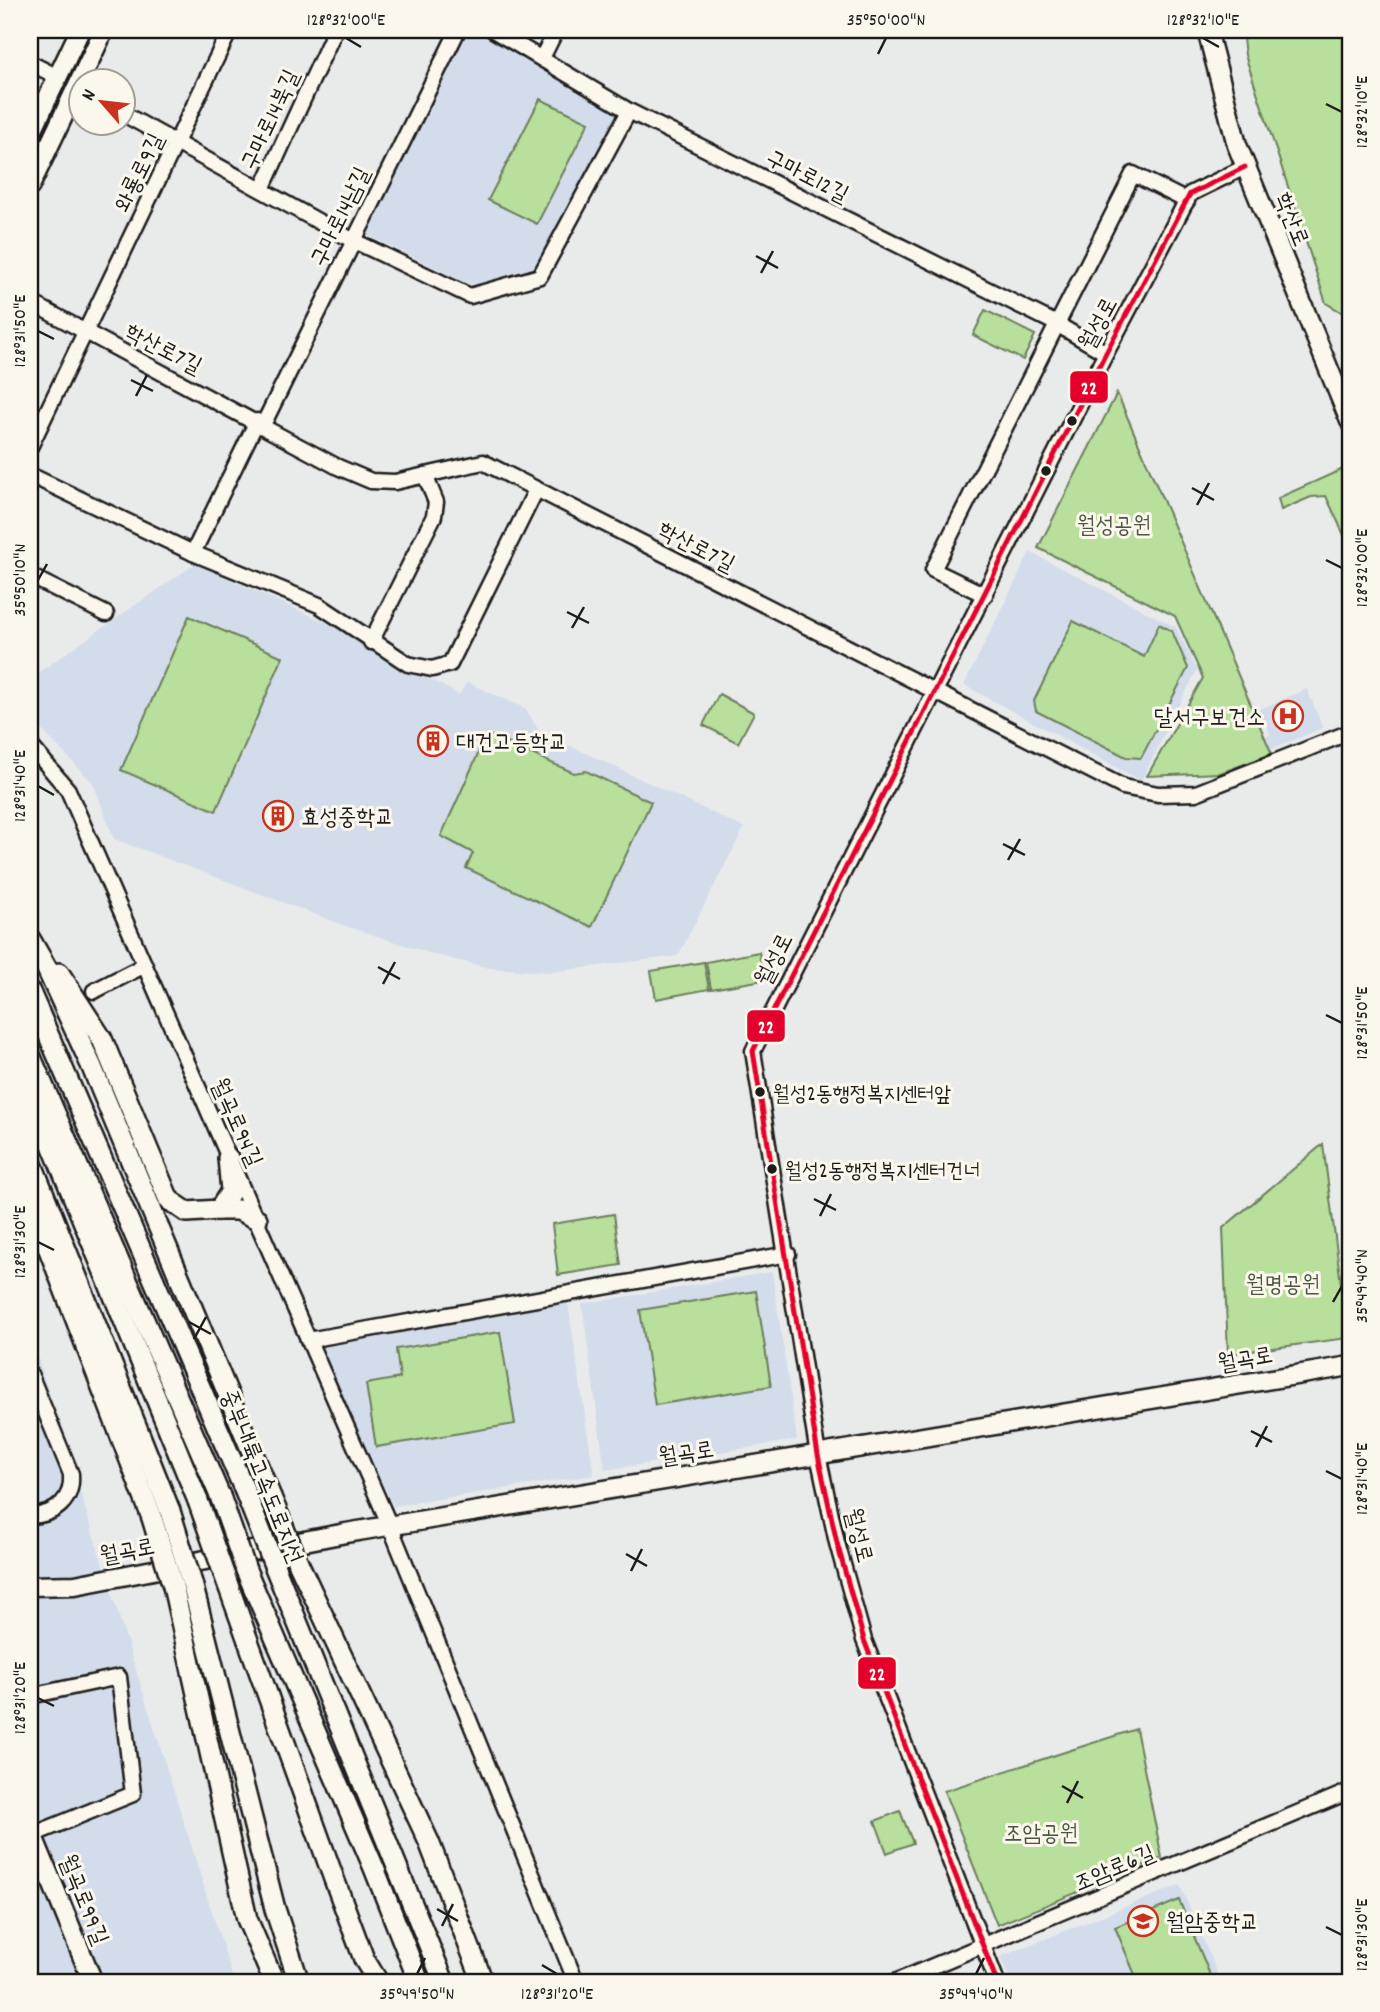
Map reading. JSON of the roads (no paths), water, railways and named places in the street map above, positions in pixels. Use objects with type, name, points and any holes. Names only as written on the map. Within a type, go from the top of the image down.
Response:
[{"type":"highway","points":[[30,929],[102,1039],[169,1200],[187,1212],[238,1210],[257,1219]]},
{"type":"highway","points":[[30,939],[91,1065],[297,1560],[429,1842],[483,1982]]},
{"type":"highway","name":"중부내륙고속도로지선","points":[[30,992],[244,1489],[444,1982]]},
{"type":"highway","name":"중부내륙고속도로지선","points":[[30,1055],[220,1496],[246,1570],[374,1868],[419,1982]]},
{"type":"highway","points":[[30,1090],[198,1501],[346,1913],[364,1959],[378,1982]]},
{"type":"highway","points":[[30,1141],[52,1217]]},
{"type":"highway","points":[[219,1210],[231,1191],[228,1158]]},
{"type":"highway","points":[[30,1159],[161,1513],[275,1909],[299,1982]]},
{"type":"highway","points":[[30,1200],[161,1513]]},
{"type":"highway","points":[[182,1584],[247,1919],[274,1982]]},
{"type":"main road","points":[[30,135],[80,30]]},
{"type":"main road","points":[[88,66],[104,30]]},
{"type":"main road","name":"학산로","points":[[1207,30],[1245,167],[1350,421]]},
{"type":"main road","points":[[30,186],[66,113]]},
{"type":"main road","name":"월곡로","points":[[30,1586],[75,1585],[390,1526],[1350,1366]]},
{"type":"main road","name":"월곡로99길","points":[[31,1832],[93,1982]]},
{"type":"street","name":"와룡로9길","points":[[30,447],[230,30]]},
{"type":"street","name":"구마로14북길","points":[[262,189],[335,30]]},
{"type":"street","name":"구마로14남길","points":[[193,553],[458,30]]},
{"type":"street","name":"구마로12길","points":[[493,30],[629,111],[1055,323],[1107,353]]},
{"type":"street","points":[[542,58],[556,30]]},
{"type":"street","points":[[30,63],[58,77]]},
{"type":"street","points":[[136,120],[352,240],[470,296],[540,276],[629,111]]},
{"type":"street","name":"월성로","points":[[997,1982],[864,1640],[837,1543],[818,1455],[788,1254],[753,1051],[1190,194],[1245,167]]},
{"type":"street","points":[[985,596],[933,570],[1055,323],[1133,174],[1187,201]]},
{"type":"street","name":"학산로7길","points":[[30,302],[338,467],[371,481],[395,482],[483,462],[1123,787],[1158,794],[1196,793],[1350,732]]},
{"type":"street","points":[[30,475],[193,553],[319,605],[371,642],[408,664],[432,669],[450,664],[536,489]]},
{"type":"street","points":[[371,642],[434,516],[436,502],[425,475]]},
{"type":"street","points":[[30,576],[106,614]]},
{"type":"street","name":"월곡로94길","points":[[30,746],[68,790],[390,1526],[576,1982]]},
{"type":"street","points":[[94,991],[145,965]]},
{"type":"street","points":[[309,1340],[788,1254]]},
{"type":"street","points":[[30,1374],[71,1474],[72,1489],[66,1502],[30,1516]]},
{"type":"street","name":"월곡로99길","points":[[30,1696],[119,1677],[133,1794],[31,1832]]},
{"type":"street","name":"조암로6길","points":[[895,1982],[983,1948],[1350,1791]]},
{"type":"tunnel","points":[[30,1024],[71,1003]]},
{"type":"place","name":"달서구보건소","points":[[1288,716]]},
{"type":"place","name":"대건고등학교","points":[[433,741]]},
{"type":"place","name":"효성중학교","points":[[278,816]]},
{"type":"place","name":"월성2동행정복지센터앞","points":[[760,1092]]},
{"type":"place","name":"월성2동행정복지센터건너","points":[[772,1169]]},
{"type":"place","name":"월암중학교","points":[[1143,1921]]},
{"type":"park label","name":"월성공원","points":[[1114,524]]},
{"type":"park label","name":"월명공원","points":[[1283,1283]]},
{"type":"park label","name":"조암공원","points":[[1041,1832]]}]
